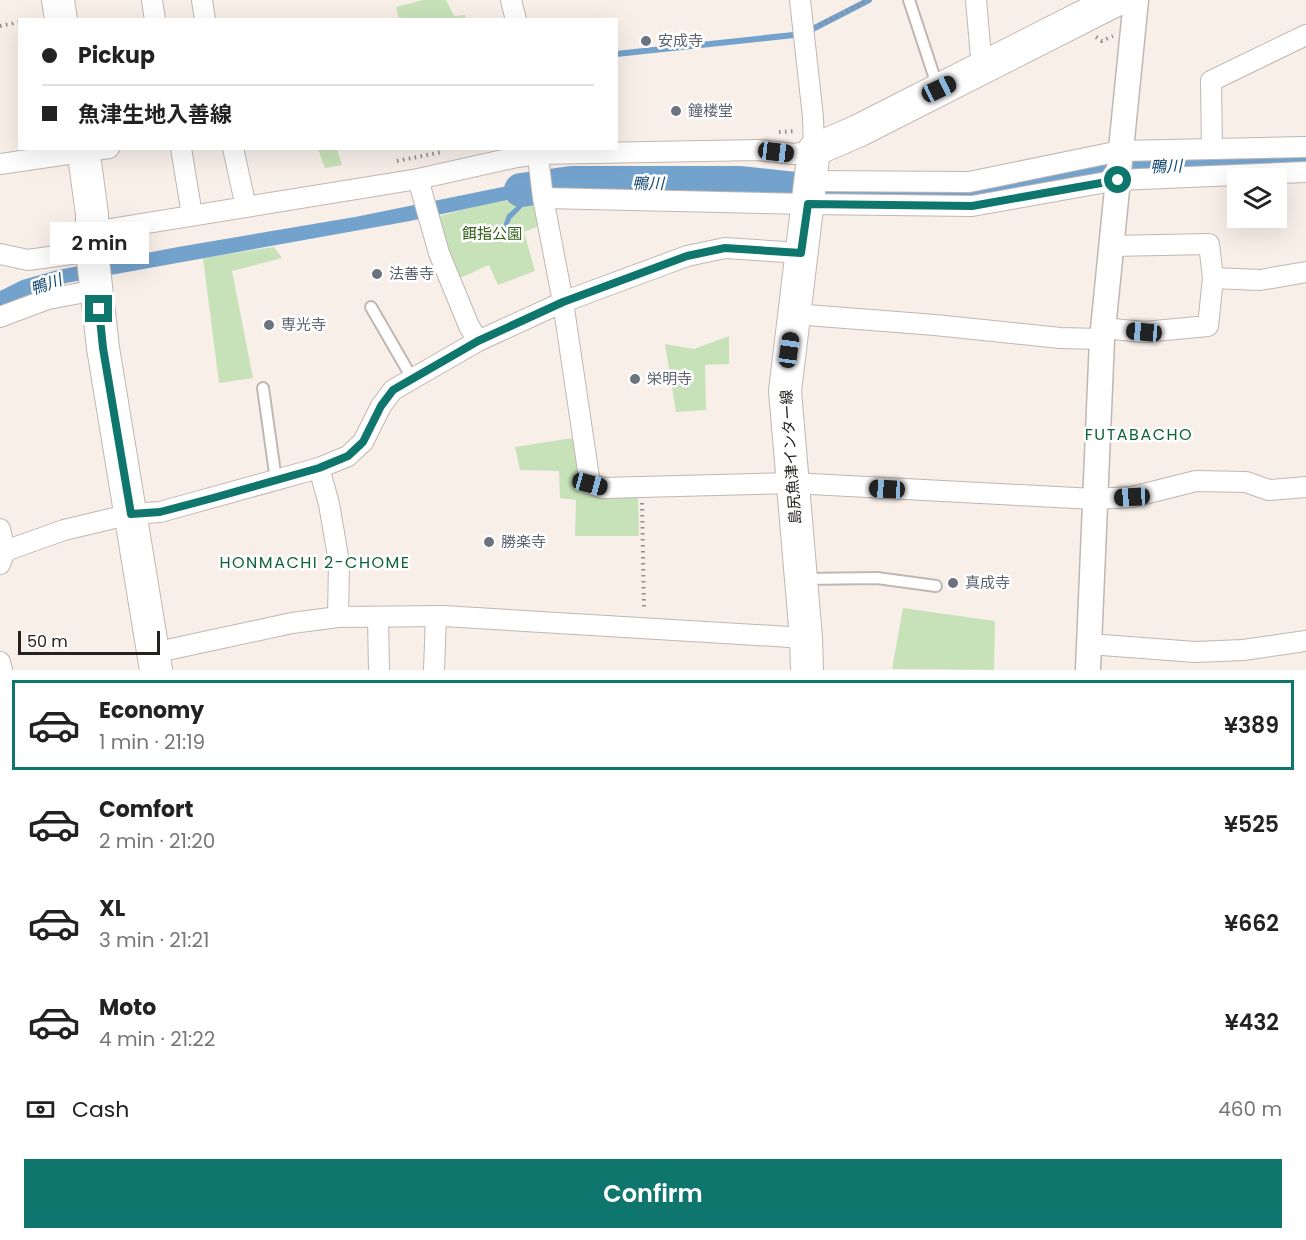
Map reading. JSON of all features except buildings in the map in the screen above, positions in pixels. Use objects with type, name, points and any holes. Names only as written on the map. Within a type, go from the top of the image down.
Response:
[{"type":"main road","points":[[58,0],[61,18]]},
{"type":"main road","points":[[811,166],[858,131],[1116,0]]},
{"type":"main road","points":[[92,150],[94,262],[103,348],[154,662]]},
{"type":"main road","name":"島尻魚津インター線","points":[[807,670],[807,638],[785,391],[811,166]]},
{"type":"street","points":[[152,0],[155,18]]},
{"type":"street","points":[[202,0],[205,18]]},
{"type":"street","points":[[512,0],[516,18]]},
{"type":"street","points":[[800,0],[811,166]]},
{"type":"street","points":[[976,0],[982,69]]},
{"type":"street","points":[[1088,670],[1103,334],[1136,0]]},
{"type":"street","points":[[1212,148],[1211,81],[1306,34]]},
{"type":"street","points":[[543,198],[811,166],[969,182],[1212,148],[1306,147]]},
{"type":"street","points":[[0,164],[92,150]]},
{"type":"street","points":[[181,150],[192,216]]},
{"type":"street","points":[[232,150],[246,207]]},
{"type":"street","points":[[0,317],[48,299],[94,262],[192,216],[418,179],[537,151],[759,150],[794,154],[811,166],[972,206],[1119,162],[1306,172]]},
{"type":"street","points":[[537,151],[543,198],[563,302],[590,484],[603,488],[641,488],[792,483],[1094,499],[1132,497],[1196,481],[1246,482],[1269,490],[1306,487]]},
{"type":"street","points":[[418,179],[428,221],[439,253],[469,326],[478,341]]},
{"type":"street","points":[[794,314],[1060,338],[1208,326],[1213,278],[1209,244],[1111,246]]},
{"type":"street","points":[[0,529],[3,557],[64,530],[131,514],[160,512],[319,468],[348,456],[363,442],[381,406],[393,390],[478,341],[563,302],[687,256],[725,248],[801,253]]},
{"type":"street","points":[[0,254],[28,260],[94,262]]},
{"type":"street","points":[[1213,278],[1260,280],[1306,272]]},
{"type":"street","points":[[319,468],[329,504],[339,562],[338,617]]},
{"type":"street","points":[[154,662],[292,622],[338,617],[436,616],[807,638]]},
{"type":"street","points":[[434,670],[436,616]]},
{"type":"street","points":[[378,617],[380,670]]},
{"type":"street","points":[[1089,644],[1195,652],[1243,650],[1306,641]]},
{"type":"street","points":[[0,662],[2,670]]},
{"type":"lane","points":[[909,0],[939,89]]},
{"type":"lane","points":[[371,307],[412,378]]},
{"type":"lane","points":[[262,388],[276,480]]},
{"type":"lane","points":[[801,579],[877,578],[936,586]]},
{"type":"path","points":[[803,34],[869,0]]},
{"type":"path","points":[[0,26],[18,22]]},
{"type":"path","points":[[778,132],[811,166]]},
{"type":"path","points":[[641,488],[644,629]]},
{"type":"green space","points":[[423,0],[446,0],[454,16],[465,15],[466,18],[399,18],[396,7]]},
{"type":"green space","points":[[318,150],[337,150],[342,165],[325,168]]},
{"type":"green space","name":"餌指公園","points":[[530,192],[539,226],[524,232],[535,271],[498,285],[489,265],[458,279],[436,217]]},
{"type":"green space","points":[[274,247],[282,258],[232,271],[253,378],[219,383],[203,258]]},
{"type":"green space","points":[[729,336],[729,364],[705,365],[706,410],[676,412],[665,344],[694,349]]},
{"type":"green space","points":[[573,438],[584,492],[638,493],[639,536],[575,536],[576,500],[560,498],[559,471],[520,470],[515,447]]},
{"type":"green space","points":[[903,608],[995,621],[994,670],[892,669]]},
{"type":"water","points":[[575,181],[537,192],[511,219],[504,235],[493,238],[492,232],[502,229],[507,215],[529,195],[410,221],[66,283],[23,297],[0,309],[0,291],[22,280],[58,270],[355,217],[527,182]]},
{"type":"waterway","points":[[618,54],[803,34],[869,0]]},
{"type":"waterway","name":"鴨川","points":[[521,190],[571,183],[739,183],[851,195],[968,198],[1083,170],[1306,160]]},
{"type":"place","name":"安成寺","points":[[646,41]]},
{"type":"place","name":"鐘楼堂","points":[[676,111]]},
{"type":"place","name":"法善寺","points":[[377,274]]},
{"type":"place","name":"専光寺","points":[[269,325]]},
{"type":"place","name":"栄明寺","points":[[635,379]]},
{"type":"place","name":"勝楽寺","points":[[489,542]]},
{"type":"place","name":"真成寺","points":[[953,583]]},
{"type":"district","name":"FUTABACHO","points":[[1139,434]]},
{"type":"district","name":"HONMACHI 2-CHOME","points":[[315,562]]},
{"type":"route","points":[[99,309],[103,348],[131,514],[160,512],[319,468],[348,456],[363,442],[381,406],[393,390],[478,341],[563,302],[687,256],[725,248],[801,253],[808,204],[972,206],[1118,180]]}]
